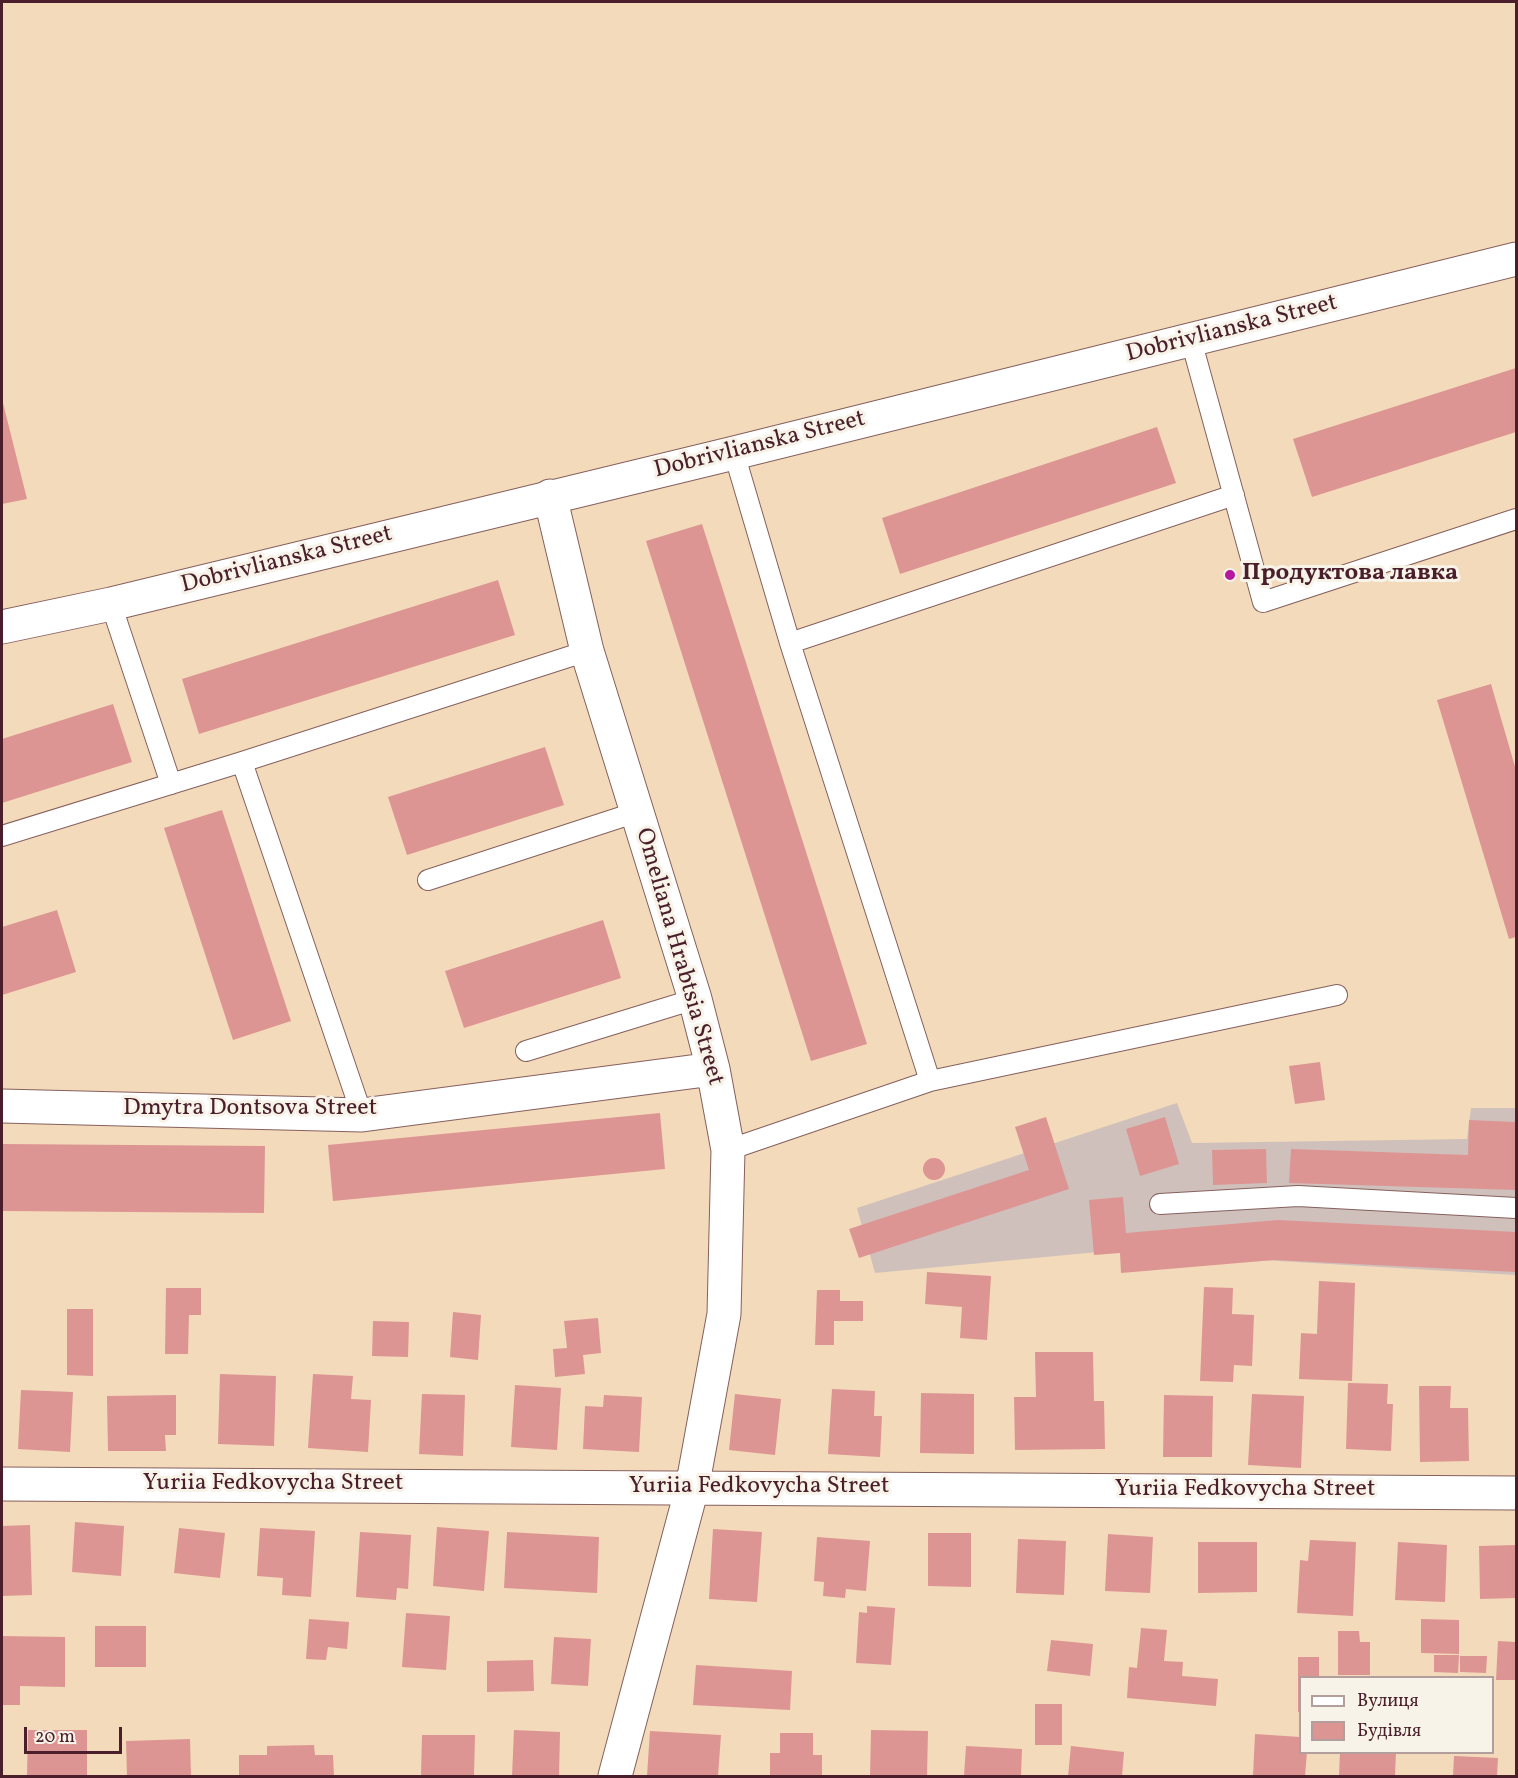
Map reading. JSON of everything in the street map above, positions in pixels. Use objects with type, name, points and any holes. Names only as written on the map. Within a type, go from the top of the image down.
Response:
[{"type":"street","name":"Dobrivlianska Street","points":[[2,627],[111,604],[734,453],[1516,259]]},
{"type":"street","name":"Omeliana Hrabtsia Street","points":[[550,496],[587,651],[695,999],[713,1069],[728,1150],[724,1314],[692,1488],[615,1776]]},
{"type":"street","name":"Dmytra Dontsova Street","points":[[2,1106],[362,1115],[713,1069]]},
{"type":"street","name":"Yuriia Fedkovycha Street","points":[[2,1484],[1516,1492]]},
{"type":"lane","points":[[1191,340],[1263,602],[1516,519]]},
{"type":"lane","points":[[734,453],[790,643],[930,1081]]},
{"type":"lane","points":[[790,643],[1234,495]]},
{"type":"lane","points":[[111,604],[171,783]]},
{"type":"lane","points":[[2,836],[242,762],[587,651]]},
{"type":"lane","points":[[242,762],[362,1115]]},
{"type":"lane","points":[[428,880],[637,812]]},
{"type":"lane","points":[[728,1150],[930,1081],[1338,995]]},
{"type":"lane","points":[[526,1051],[695,999]]},
{"type":"lane","points":[[1160,1204],[1298,1196],[1516,1208]]},
{"type":"shaded area","points":[[1177,1103],[1192,1143],[1467,1139],[1471,1108],[1516,1108],[1516,1275],[1109,1251],[875,1273],[857,1208]]},
{"type":"building","points":[[1516,368],[1516,432],[1312,497],[1293,439]]},
{"type":"building","points":[[2,399],[27,499],[2,504]]},
{"type":"building","points":[[1157,427],[1176,483],[900,574],[882,518]]},
{"type":"building","points":[[702,524],[867,1044],[811,1061],[646,541]]},
{"type":"building","points":[[498,580],[515,635],[199,734],[182,679]]},
{"type":"building","points":[[1491,684],[1516,770],[1516,937],[1509,939],[1437,700]]},
{"type":"building","points":[[113,704],[132,762],[2,803],[2,739]]},
{"type":"building","points":[[545,747],[564,805],[407,855],[388,797]]},
{"type":"building","points":[[222,810],[291,1021],[233,1040],[164,828]]},
{"type":"building","points":[[57,910],[76,972],[2,995],[2,927]]},
{"type":"building","points":[[603,920],[621,978],[464,1028],[445,971]]},
{"type":"building","points":[[1320,1062],[1325,1100],[1295,1104],[1289,1066]]},
{"type":"building","points":[[660,1113],[665,1169],[333,1201],[328,1145]]},
{"type":"building","points":[[1046,1117],[1069,1189],[859,1258],[849,1229],[1029,1170],[1015,1127]]},
{"type":"building","points":[[1165,1117],[1179,1164],[1140,1176],[1126,1129]]},
{"type":"building","points":[[1469,1120],[1516,1122],[1516,1190],[1289,1183],[1291,1149],[1468,1155]]},
{"type":"building","points":[[2,1144],[265,1146],[264,1213],[2,1211]]},
{"type":"building","points":[[1266,1149],[1267,1183],[1213,1185],[1212,1150]]},
{"type":"building","points":[[930,1158],[938,1158],[945,1165],[945,1173],[938,1180],[930,1180],[923,1173],[923,1165]]},
{"type":"building","points":[[1123,1197],[1126,1233],[1278,1220],[1516,1232],[1516,1272],[1274,1260],[1121,1273],[1120,1253],[1094,1255],[1089,1200]]},
{"type":"building","points":[[927,1272],[991,1276],[987,1340],[960,1338],[962,1307],[925,1304]]},
{"type":"building","points":[[1319,1281],[1355,1283],[1352,1381],[1299,1379],[1301,1333],[1317,1334]]},
{"type":"building","points":[[1204,1287],[1233,1288],[1232,1314],[1254,1315],[1252,1366],[1234,1365],[1233,1382],[1200,1381]]},
{"type":"building","points":[[166,1288],[201,1288],[201,1315],[189,1315],[188,1354],[165,1354]]},
{"type":"building","points":[[817,1290],[840,1290],[840,1301],[863,1301],[863,1321],[834,1321],[834,1345],[815,1345]]},
{"type":"building","points":[[67,1309],[93,1309],[93,1376],[67,1375]]},
{"type":"building","points":[[453,1312],[481,1315],[478,1360],[450,1357]]},
{"type":"building","points":[[598,1318],[601,1353],[583,1355],[585,1374],[555,1377],[553,1349],[567,1348],[564,1321]]},
{"type":"building","points":[[373,1321],[409,1322],[408,1357],[372,1356]]},
{"type":"building","points":[[1035,1352],[1093,1352],[1094,1401],[1104,1401],[1105,1449],[1015,1450],[1014,1397],[1036,1397]]},
{"type":"building","points":[[220,1374],[276,1376],[274,1446],[218,1444]]},
{"type":"building","points":[[313,1374],[353,1376],[351,1399],[371,1400],[368,1452],[308,1448]]},
{"type":"building","points":[[1348,1383],[1388,1384],[1387,1404],[1393,1404],[1391,1451],[1346,1449]]},
{"type":"building","points":[[515,1385],[561,1388],[557,1450],[511,1447]]},
{"type":"building","points":[[1419,1386],[1451,1386],[1450,1408],[1468,1408],[1469,1461],[1420,1462]]},
{"type":"building","points":[[832,1389],[875,1391],[874,1416],[882,1416],[880,1457],[828,1454]]},
{"type":"building","points":[[21,1390],[73,1392],[70,1452],[18,1449]]},
{"type":"building","points":[[921,1393],[974,1394],[974,1454],[920,1453]]},
{"type":"building","points":[[422,1394],[465,1395],[463,1456],[419,1454]]},
{"type":"building","points":[[735,1394],[781,1399],[775,1455],[729,1450]]},
{"type":"building","points":[[1252,1394],[1304,1396],[1301,1468],[1248,1465]]},
{"type":"building","points":[[176,1395],[176,1435],[165,1435],[166,1451],[108,1451],[107,1396]]},
{"type":"building","points":[[604,1395],[642,1397],[639,1452],[583,1449],[585,1406],[603,1407]]},
{"type":"building","points":[[1164,1395],[1213,1396],[1212,1457],[1163,1457]]},
{"type":"building","points":[[75,1522],[124,1526],[121,1576],[72,1572]]},
{"type":"building","points":[[30,1525],[32,1595],[2,1596],[2,1526]]},
{"type":"building","points":[[437,1527],[489,1531],[484,1591],[433,1586]]},
{"type":"building","points":[[179,1528],[225,1533],[220,1578],[174,1573]]},
{"type":"building","points":[[260,1528],[315,1531],[311,1597],[282,1595],[283,1578],[257,1576]]},
{"type":"building","points":[[713,1529],[762,1532],[757,1602],[709,1599]]},
{"type":"building","points":[[360,1532],[411,1535],[408,1589],[397,1588],[396,1600],[356,1597]]},
{"type":"building","points":[[507,1532],[599,1537],[597,1593],[504,1588]]},
{"type":"building","points":[[928,1533],[971,1533],[971,1587],[928,1586]]},
{"type":"building","points":[[1108,1534],[1153,1537],[1150,1593],[1105,1591]]},
{"type":"building","points":[[817,1537],[870,1541],[866,1591],[846,1589],[845,1598],[823,1596],[824,1582],[814,1581]]},
{"type":"building","points":[[1018,1539],[1066,1541],[1064,1595],[1016,1593]]},
{"type":"building","points":[[1310,1540],[1356,1542],[1353,1616],[1297,1613],[1300,1560],[1308,1561]]},
{"type":"building","points":[[1198,1542],[1257,1542],[1257,1592],[1198,1593]]},
{"type":"building","points":[[1398,1542],[1447,1545],[1445,1602],[1395,1600]]},
{"type":"building","points":[[1516,1545],[1516,1598],[1480,1599],[1479,1546]]},
{"type":"building","points":[[867,1606],[895,1608],[891,1665],[856,1663],[859,1612],[867,1613]]},
{"type":"building","points":[[406,1613],[450,1616],[446,1670],[402,1667]]},
{"type":"building","points":[[309,1619],[349,1622],[347,1649],[328,1647],[326,1660],[306,1659]]},
{"type":"building","points":[[1421,1619],[1459,1620],[1459,1654],[1421,1653]]},
{"type":"building","points":[[95,1626],[146,1626],[146,1667],[95,1667]]},
{"type":"building","points":[[1141,1628],[1167,1630],[1164,1661],[1183,1662],[1182,1676],[1218,1679],[1216,1706],[1127,1698],[1129,1667],[1137,1668]]},
{"type":"building","points":[[1338,1631],[1359,1631],[1360,1642],[1370,1642],[1370,1675],[1338,1675]]},
{"type":"building","points":[[2,1636],[65,1637],[65,1687],[20,1686],[20,1705],[2,1705]]},
{"type":"building","points":[[554,1637],[591,1639],[588,1686],[551,1684]]},
{"type":"building","points":[[1051,1640],[1093,1644],[1090,1676],[1047,1671]]},
{"type":"building","points":[[1498,1641],[1516,1642],[1516,1680],[1496,1680]]},
{"type":"building","points":[[1434,1655],[1459,1655],[1458,1673],[1434,1672]]},
{"type":"building","points":[[1460,1656],[1487,1656],[1486,1673],[1460,1672]]},
{"type":"building","points":[[1298,1657],[1319,1657],[1319,1676],[1299,1676],[1298,1712]]},
{"type":"building","points":[[533,1660],[534,1691],[487,1692],[487,1661]]},
{"type":"building","points":[[696,1665],[792,1671],[790,1710],[693,1705]]},
{"type":"building","points":[[1035,1704],[1062,1704],[1062,1745],[1035,1745]]},
{"type":"building","points":[[28,1730],[87,1730],[87,1776],[27,1776]]},
{"type":"building","points":[[514,1730],[560,1732],[559,1776],[512,1776]]},
{"type":"building","points":[[871,1730],[928,1731],[927,1776],[870,1776]]},
{"type":"building","points":[[650,1731],[721,1735],[718,1776],[647,1776]]},
{"type":"building","points":[[780,1733],[813,1733],[813,1755],[822,1755],[822,1776],[770,1776],[770,1753],[780,1753]]},
{"type":"building","points":[[1255,1734],[1299,1737],[1299,1754],[1307,1754],[1305,1776],[1253,1776]]},
{"type":"building","points":[[422,1735],[475,1735],[474,1776],[421,1776]]},
{"type":"building","points":[[190,1739],[191,1776],[127,1776],[126,1741]]},
{"type":"building","points":[[314,1745],[315,1755],[333,1755],[334,1776],[239,1776],[239,1755],[267,1755],[267,1746]]},
{"type":"building","points":[[966,1746],[1022,1749],[1021,1776],[964,1776]]},
{"type":"building","points":[[1071,1746],[1124,1752],[1122,1776],[1068,1776]]},
{"type":"building","points":[[1340,1754],[1396,1754],[1395,1776],[1339,1776]]},
{"type":"building","points":[[1454,1756],[1498,1758],[1497,1776],[1453,1776]]},
{"type":"place","name":"Продуктова лавка","points":[[1230,575]]}]
